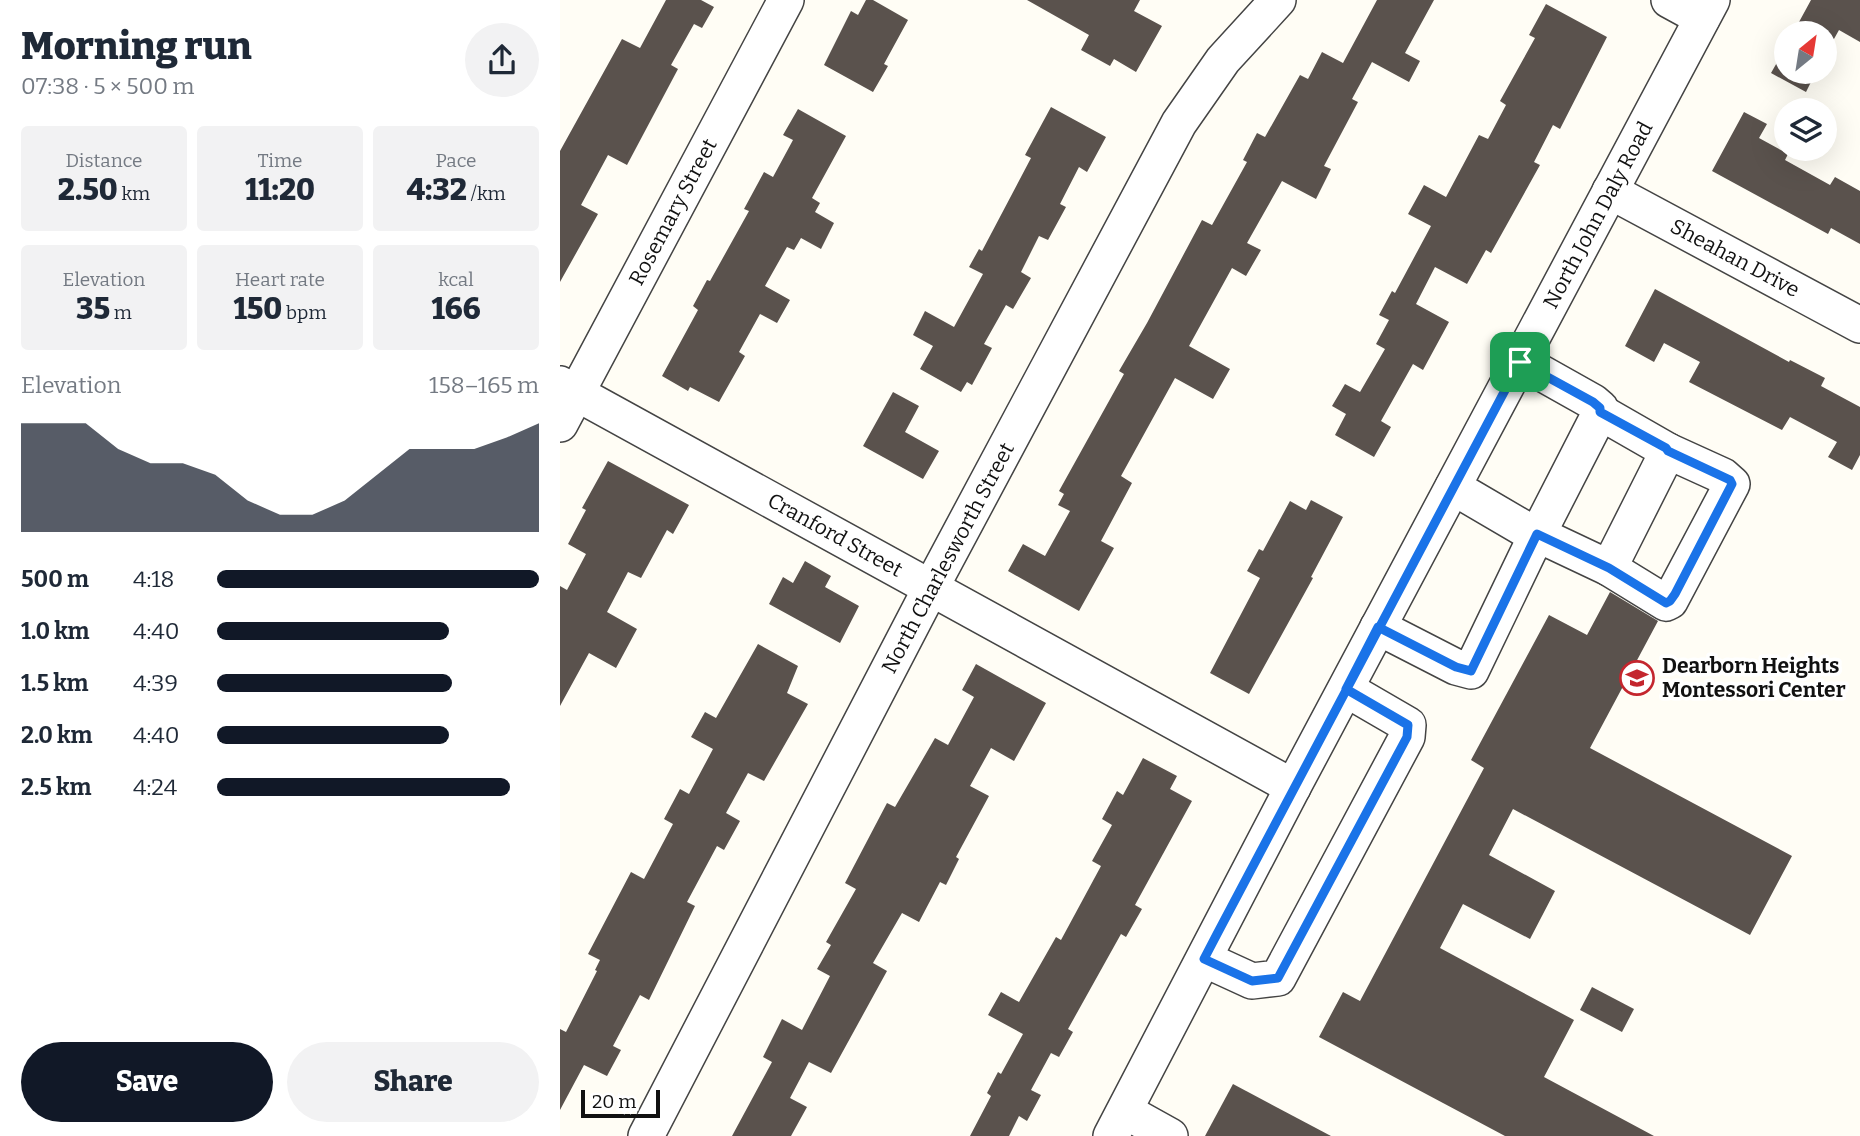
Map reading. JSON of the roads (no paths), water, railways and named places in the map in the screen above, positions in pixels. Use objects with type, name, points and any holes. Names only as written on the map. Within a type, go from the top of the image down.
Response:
[{"type":"street","name":"Rosemary Street","points":[[560,424],[568,389],[786,0]]},
{"type":"street","points":[[1669,0],[1707,9]]},
{"type":"street","name":"North Charlesworth Street","points":[[646,1136],[931,588],[1179,123],[1223,60],[1271,2]]},
{"type":"street","name":"North John Daly Road","points":[[1118,1124],[1293,787],[1707,9]]},
{"type":"street","name":"Sheahan Drive","points":[[1610,191],[1860,325]]},
{"type":"street","points":[[1378,627],[1456,667],[1471,671],[1600,412],[1600,408],[1593,402],[1520,362]]},
{"type":"street","name":"Cranford Street","points":[[568,389],[1293,787]]},
{"type":"street","points":[[1453,487],[1535,536],[1537,534],[1609,568],[1666,603],[1670,601],[1732,484],[1723,476],[1668,451],[1600,412]]},
{"type":"street","points":[[1609,568],[1668,451]]},
{"type":"street","points":[[1204,959],[1252,981],[1278,978],[1407,737],[1408,725],[1346,689]]},
{"type":"street","points":[[1118,1124],[1170,1136]]},
{"type":"place","name":"Dearborn Heights Montessori Center","points":[[1637,678]]}]
